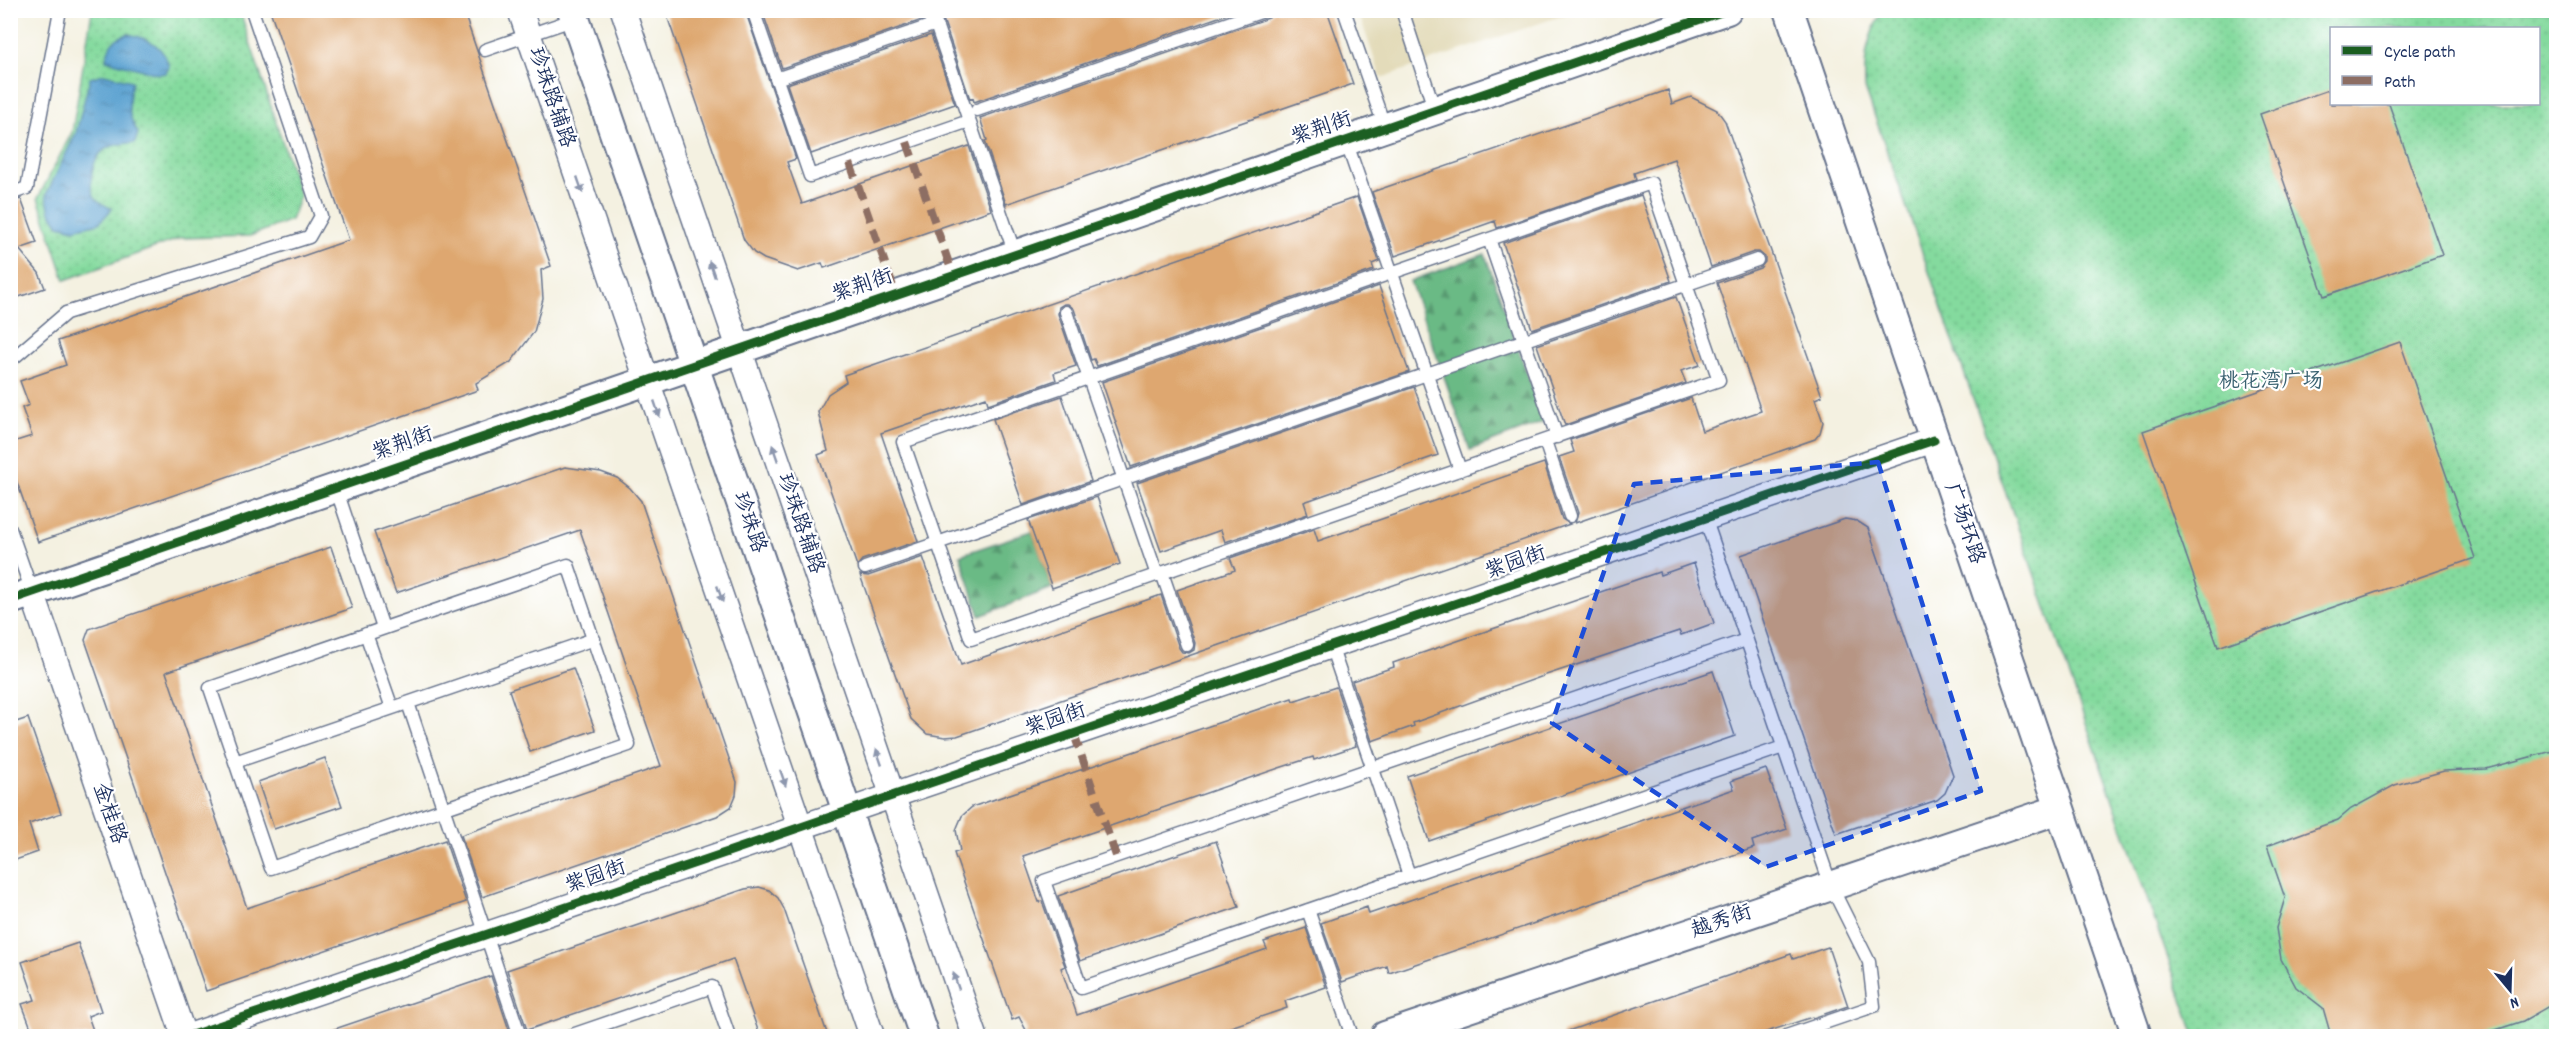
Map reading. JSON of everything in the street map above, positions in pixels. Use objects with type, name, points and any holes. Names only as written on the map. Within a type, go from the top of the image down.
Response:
[{"type":"street","name":"珍珠路辅路","points":[[520,10],[872,1036]]},
{"type":"street","name":"珍珠路辅路","points":[[623,10],[975,1036]]},
{"type":"street","name":"紫荆街","points":[[21,596],[1727,10]]},
{"type":"street","name":"广场环路","points":[[1789,10],[2137,1036]]},
{"type":"street","name":"珍珠路","points":[[573,15],[924,1036]]},
{"type":"street","name":"紫园街","points":[[186,1036],[1934,440]]},
{"type":"street","name":"金桂路","points":[[21,596],[186,1036]]},
{"type":"street","name":"越秀街","points":[[1385,1036],[1412,1033],[1831,886],[2060,809]]},
{"type":"lane","points":[[10,194],[27,188],[60,10]]},
{"type":"lane","points":[[10,361],[66,313],[309,237],[321,216],[252,10]]},
{"type":"lane","points":[[753,10],[810,176],[969,121]]},
{"type":"lane","points":[[931,10],[1015,254]]},
{"type":"lane","points":[[978,110],[1266,10]]},
{"type":"lane","points":[[1344,10],[1385,128]]},
{"type":"lane","points":[[1402,10],[1435,111]]},
{"type":"lane","points":[[485,50],[529,35],[573,15]]},
{"type":"lane","points":[[776,79],[936,24]]},
{"type":"lane","points":[[1346,141],[1460,470]]},
{"type":"lane","points":[[1651,183],[1719,380],[971,639],[903,442],[1391,273],[1651,183]]},
{"type":"lane","points":[[1489,239],[1524,341],[1570,516]]},
{"type":"lane","points":[[865,568],[1757,261]]},
{"type":"lane","points":[[1066,312],[1124,479],[1186,645]]},
{"type":"lane","points":[[336,488],[383,628]]},
{"type":"lane","points":[[1705,518],[1831,886],[1869,962],[1874,1006],[1785,1036]]},
{"type":"lane","points":[[10,529],[21,596]]},
{"type":"lane","points":[[568,565],[629,745],[271,868],[210,688],[366,634],[568,565]]},
{"type":"lane","points":[[366,634],[392,708]]},
{"type":"lane","points":[[235,762],[594,639]]},
{"type":"lane","points":[[1746,640],[1044,881],[1081,988],[1783,747]]},
{"type":"lane","points":[[1331,646],[1410,875]]},
{"type":"lane","points":[[408,703],[520,1036]]},
{"type":"lane","points":[[1308,910],[1352,1036]]},
{"type":"lane","points":[[569,1036],[712,987],[729,1036]]},
{"type":"highlighted area","points":[[1878,462],[1981,791],[1766,867],[1552,723],[1634,484]]},
{"type":"shaded area","points":[[1358,11],[1575,11],[1381,78]]},
{"type":"green space","points":[[92,11],[240,11],[300,196],[291,220],[250,236],[181,238],[65,280],[38,198],[72,132]]},
{"type":"green space","name":"桃花湾广场","points":[[1882,11],[2556,11],[2556,1036],[2195,1036],[1865,88],[1867,48]]},
{"type":"green space","points":[[1485,254],[1544,422],[1470,450],[1410,281]]},
{"type":"green space","points":[[1032,531],[1052,588],[980,616],[960,555]]},
{"type":"water","points":[[128,34],[143,38],[159,48],[169,67],[166,73],[158,74],[106,60],[112,43]]},
{"type":"water","points":[[104,74],[132,81],[129,108],[131,120],[138,133],[135,143],[107,148],[94,164],[91,179],[93,193],[96,199],[112,209],[99,223],[74,229],[59,225],[50,212],[46,195],[76,133],[90,78]]},
{"type":"building","points":[[270,10],[463,10],[551,266],[541,270],[543,299],[534,332],[511,362],[476,383],[478,390],[38,542],[10,462],[10,443],[32,436],[22,408],[29,405],[20,381],[66,365],[58,341],[349,240]]},
{"type":"building","points":[[665,10],[745,10],[796,159],[787,162],[802,204],[969,146],[991,210],[824,268],[822,263],[798,271],[754,253],[744,240]]},
{"type":"building","points":[[762,10],[923,10],[925,19],[782,68]]},
{"type":"building","points":[[940,10],[1239,10],[974,102],[973,98],[970,99]]},
{"type":"building","points":[[1274,10],[1327,10],[1353,84],[1006,204],[985,141],[987,140],[980,118],[1269,18]]},
{"type":"building","points":[[931,35],[955,104],[811,154],[787,84]]},
{"type":"building","points":[[2330,89],[2330,105],[2389,105],[2442,255],[2324,296],[2260,114]]},
{"type":"building","points":[[1668,90],[1672,104],[1691,97],[1717,110],[1725,121],[1822,396],[1815,399],[1823,422],[1820,433],[1815,439],[1575,523],[1578,513],[1559,457],[1574,452],[1570,440],[1691,398],[1702,431],[1761,411],[1717,283],[1760,268],[1765,262],[1765,257],[1759,252],[1754,252],[1711,267],[1674,159],[1634,173],[1636,180],[1497,228],[1495,221],[1395,256],[1372,192]]},
{"type":"building","points":[[1641,195],[1671,281],[1532,329],[1503,243]]},
{"type":"building","points":[[1357,197],[1379,261],[1372,264],[1374,270],[1097,366],[1094,359],[1091,360],[1074,309],[1064,304],[1059,307],[1058,314],[1076,366],[1054,373],[1056,380],[988,404],[986,397],[881,433],[918,541],[862,560],[857,566],[818,455],[828,451],[818,412],[828,394],[846,382],[844,375]]},
{"type":"building","points":[[21,199],[37,243],[19,249],[39,273],[45,288],[10,300],[10,202]]},
{"type":"building","points":[[1379,286],[1409,372],[1131,467],[1102,382]]},
{"type":"building","points":[[1676,297],[1700,365],[1681,371],[1686,383],[1565,425],[1537,345]]},
{"type":"building","points":[[2400,342],[2475,558],[2218,647],[2143,431]]},
{"type":"building","points":[[1414,387],[1438,455],[1304,502],[1308,514],[1225,542],[1221,530],[1161,551],[1137,483]]},
{"type":"building","points":[[1062,396],[1091,481],[1023,505],[993,419]]},
{"type":"building","points":[[1544,463],[1562,519],[1570,524],[957,736],[927,734],[911,719],[860,575],[868,576],[923,557],[961,665],[1161,595],[1179,648],[1182,652],[1189,653],[1194,650],[1195,643],[1177,590],[1235,570],[1230,558],[1314,529],[1318,541]]},
{"type":"building","points":[[565,467],[601,472],[617,478],[641,501],[737,782],[736,795],[731,807],[717,816],[482,897],[461,835],[661,766],[580,530],[396,593],[374,532]]},
{"type":"building","points":[[1097,497],[1120,564],[1052,588],[1028,520]]},
{"type":"building","points":[[1845,519],[1857,521],[1868,528],[1953,775],[1945,793],[1937,800],[1836,834],[1741,555]]},
{"type":"building","points":[[331,547],[352,608],[166,672],[247,908],[445,840],[466,902],[206,991],[85,640],[89,629]]},
{"type":"building","points":[[1694,563],[1714,623],[1681,635],[1679,631],[1546,675],[1413,723],[1414,726],[1372,741],[1352,681],[1394,667],[1393,663],[1659,572],[1660,575]]},
{"type":"building","points":[[573,668],[595,730],[530,752],[509,690]]},
{"type":"building","points":[[1713,671],[1735,736],[1429,841],[1407,776]]},
{"type":"building","points":[[1336,687],[1356,746],[1314,760],[1313,757],[1279,768],[1023,856],[1065,966],[1061,968],[1077,1015],[1267,949],[1264,942],[1306,928],[1326,987],[1285,1001],[1287,1008],[1204,1036],[1025,1036],[1027,1032],[1019,1017],[1012,1020],[954,853],[960,851],[956,830],[962,816],[972,807],[1292,698],[1293,701]]},
{"type":"building","points":[[28,718],[61,813],[29,824],[38,852],[10,862],[10,724]]},
{"type":"building","points":[[2556,750],[2556,1002],[2523,1021],[2477,1036],[2331,1036],[2323,1008],[2296,987],[2281,959],[2276,928],[2285,898],[2267,846],[2338,820],[2351,809],[2395,785],[2444,771],[2486,769]]},
{"type":"building","points":[[325,758],[342,806],[274,829],[258,782]]},
{"type":"building","points":[[1766,769],[1787,829],[1752,841],[1754,848],[1389,973],[1387,966],[1342,982],[1321,923],[1367,907],[1369,914],[1734,789],[1731,781]]},
{"type":"building","points":[[1216,841],[1239,907],[1080,961],[1058,896]]},
{"type":"building","points":[[759,887],[769,890],[778,898],[784,909],[828,1036],[760,1036],[733,959],[527,1030],[507,970],[745,889]]},
{"type":"building","points":[[78,943],[101,1011],[88,1016],[95,1036],[34,1036],[22,1004],[35,1000],[22,962]]},
{"type":"building","points":[[1828,947],[1848,1006],[1813,1018],[1754,1036],[1562,1036],[1562,1033],[1791,954],[1793,959]]},
{"type":"building","points":[[491,976],[511,1036],[324,1036],[323,1033]]},
{"type":"marked path","points":[[907,142],[953,275]]},
{"type":"marked path","points":[[850,163],[896,295]]},
{"type":"marked path","points":[[1074,734],[1116,856]]},
{"type":"cycle path","points":[[10,600],[1727,10]]},
{"type":"cycle path","points":[[189,1036],[1934,440]]}]
